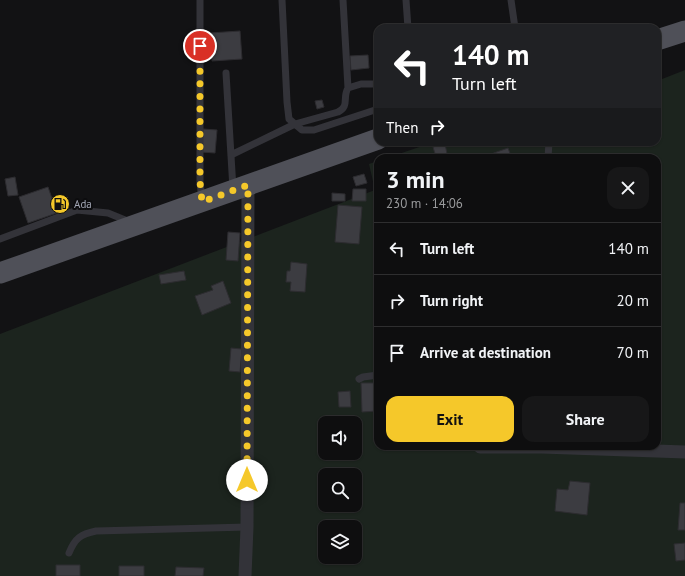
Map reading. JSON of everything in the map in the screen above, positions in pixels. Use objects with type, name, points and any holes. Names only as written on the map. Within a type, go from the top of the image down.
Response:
[{"type":"main road","points":[[661,39],[685,31]]},
{"type":"main road","points":[[0,273],[374,140]]},
{"type":"street","points":[[241,188],[247,527],[245,576]]},
{"type":"street","points":[[628,450],[685,452]]},
{"type":"lane","points":[[200,0],[200,182],[202,202]]},
{"type":"lane","points":[[282,0],[289,119],[302,130],[314,130],[374,110]]},
{"type":"lane","points":[[231,155],[295,124],[338,112],[343,109],[345,104],[345,93],[348,88],[343,0]]},
{"type":"lane","points":[[406,0],[408,24]]},
{"type":"lane","points":[[511,0],[514,24]]},
{"type":"lane","points":[[226,73],[231,155],[241,188]]},
{"type":"lane","points":[[348,88],[361,84],[374,84]]},
{"type":"lane","points":[[0,239],[77,210],[108,212],[136,225]]},
{"type":"lane","points":[[359,379],[374,376]]},
{"type":"lane","points":[[69,553],[73,544],[78,538],[86,533],[96,531],[247,527]]},
{"type":"shaded area","points":[[685,70],[685,576],[0,576],[0,334],[374,190],[374,450],[661,450],[661,154],[399,154],[422,146],[661,146],[661,79]]},
{"type":"shaded area","points":[[374,162],[374,186],[369,164]]},
{"type":"building","points":[[240,31],[242,59],[212,61],[210,33]]},
{"type":"building","points":[[368,55],[369,68],[351,70],[350,56]]},
{"type":"building","points":[[322,100],[324,107],[317,109],[315,101]]},
{"type":"building","points":[[203,129],[217,130],[215,153],[201,152]]},
{"type":"building","points":[[445,146],[447,154],[435,154],[433,147]]},
{"type":"building","points":[[508,148],[510,154],[491,154]]},
{"type":"building","points":[[364,174],[367,183],[356,186],[353,177]]},
{"type":"building","points":[[15,177],[18,195],[8,196],[5,179]]},
{"type":"building","points":[[48,187],[57,213],[28,223],[19,197]]},
{"type":"building","points":[[353,189],[366,189],[366,201],[352,201]]},
{"type":"building","points":[[332,193],[345,194],[345,201],[332,201]]},
{"type":"building","points":[[338,205],[362,207],[359,244],[335,242]]},
{"type":"building","points":[[228,232],[240,233],[238,261],[226,260]]},
{"type":"building","points":[[291,262],[307,264],[305,292],[290,291],[291,282],[286,282],[287,271],[290,271]]},
{"type":"building","points":[[184,271],[186,280],[161,284],[159,275]]},
{"type":"building","points":[[223,281],[231,303],[202,315],[195,296],[213,290],[211,286]]},
{"type":"building","points":[[231,348],[242,349],[240,372],[229,371]]},
{"type":"building","points":[[361,383],[374,383],[374,411],[362,412]]},
{"type":"building","points":[[350,391],[351,407],[339,407],[338,392]]},
{"type":"building","points":[[570,481],[590,483],[587,515],[555,511],[557,489],[568,490]]},
{"type":"building","points":[[680,503],[685,503],[685,530],[678,530]]},
{"type":"building","points":[[685,543],[685,560],[676,561],[674,544]]},
{"type":"building","points":[[56,565],[80,565],[80,576],[56,576]]},
{"type":"building","points":[[119,566],[144,566],[144,576],[119,576]]},
{"type":"building","points":[[176,567],[204,568],[203,576],[175,576]]},
{"type":"place","name":"Ada","points":[[60,204]]},
{"type":"route","points":[[200,46],[200,182],[202,202],[248,185],[247,480]]}]
